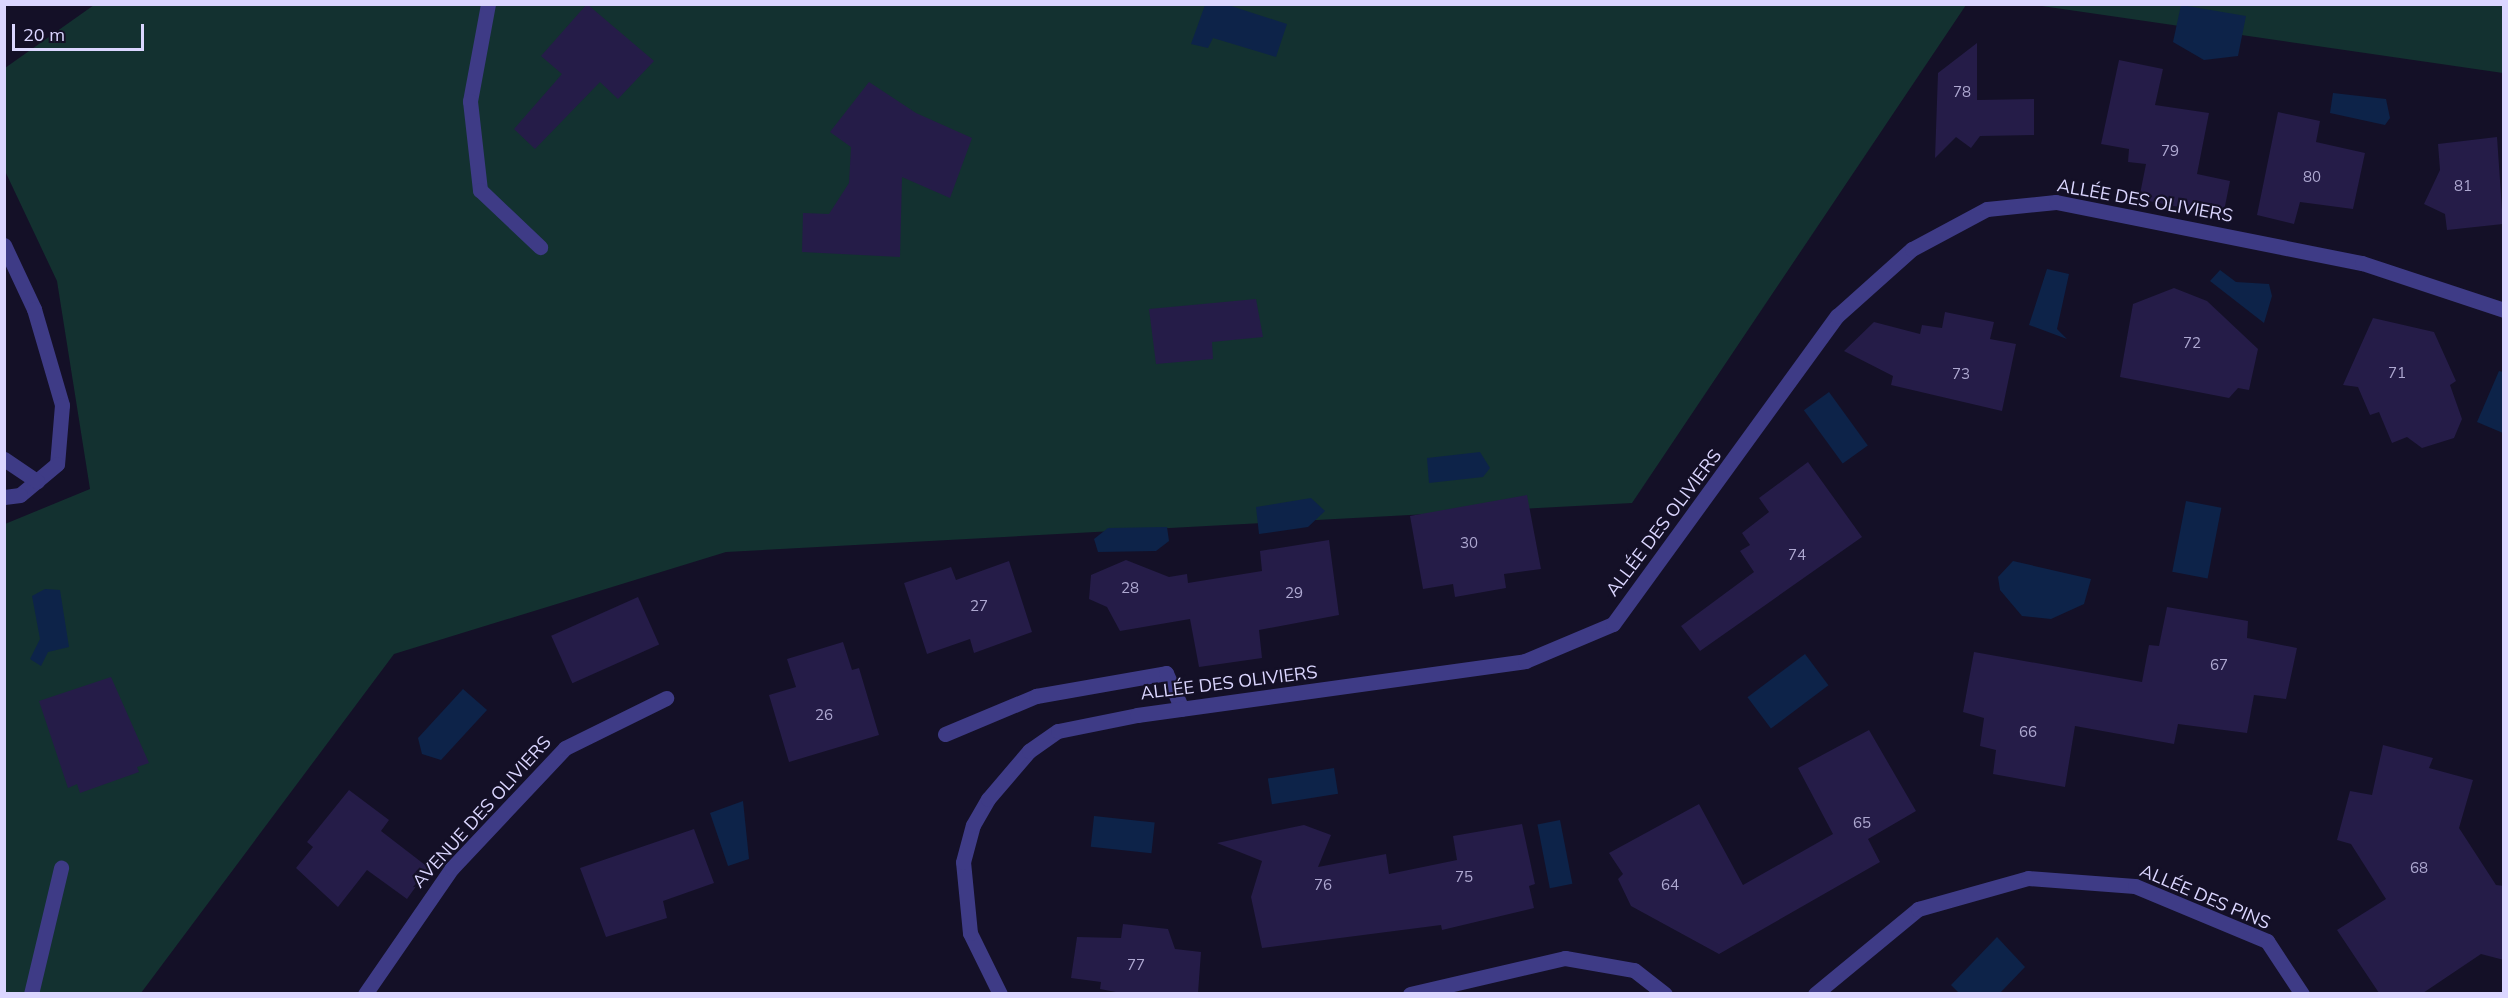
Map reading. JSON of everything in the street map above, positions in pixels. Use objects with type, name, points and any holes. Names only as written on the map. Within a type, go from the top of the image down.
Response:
[{"type":"street","points":[[488,4],[470,100],[480,190],[540,247]]},
{"type":"street","name":"ALLÉE DES OLIVIERS","points":[[1000,993],[970,933],[963,898],[963,862],[973,825],[988,799],[1029,751],[1058,731],[1182,709],[1525,661],[1613,624],[1838,316],[1912,249],[1987,209],[2068,204],[2362,263],[2504,310]]},
{"type":"street","points":[[4,245],[34,309],[62,405],[57,464],[20,495],[4,497]]},
{"type":"street","points":[[4,459],[37,481]]},
{"type":"street","points":[[945,734],[1036,696],[1166,673],[1182,709]]},
{"type":"street","name":"AVENUE DES OLIVIERS","points":[[365,993],[452,868],[565,748],[666,698]]},
{"type":"street","points":[[31,993],[61,868]]},
{"type":"street","name":"ALLÉE DES PINS","points":[[1815,993],[1918,909],[2028,878],[2135,886],[2256,936],[2267,941],[2302,993]]},
{"type":"street","points":[[1410,993],[1565,958],[1634,970],[1665,993]]},
{"type":"green space","points":[[94,5],[1966,5],[1632,503],[726,552],[394,654],[141,993],[5,993],[5,524],[90,489],[57,281],[5,171],[5,68]]},
{"type":"green space","points":[[2035,5],[2503,5],[2503,73]]},
{"type":"water","points":[[1205,5],[1228,5],[1287,24],[1276,57],[1213,38],[1208,48],[1191,44]]},
{"type":"water","points":[[2181,5],[2246,16],[2238,56],[2204,60],[2173,42]]},
{"type":"water","points":[[2333,93],[2386,99],[2390,118],[2385,125],[2330,113]]},
{"type":"water","points":[[2047,269],[2069,274],[2057,329],[2067,339],[2029,325]]},
{"type":"water","points":[[2220,270],[2236,282],[2269,284],[2272,296],[2264,323],[2210,281]]},
{"type":"water","points":[[2499,371],[2503,372],[2503,433],[2477,422]]},
{"type":"water","points":[[1829,392],[1868,445],[1843,464],[1804,410]]},
{"type":"water","points":[[1480,452],[1490,468],[1483,477],[1429,483],[1427,458]]},
{"type":"water","points":[[1311,498],[1325,511],[1308,527],[1259,534],[1256,507]]},
{"type":"water","points":[[2186,501],[2221,508],[2208,579],[2172,572]]},
{"type":"water","points":[[1167,527],[1169,541],[1156,551],[1098,552],[1094,539],[1108,528]]},
{"type":"water","points":[[2013,561],[2091,579],[2084,604],[2051,619],[2022,616],[2000,590],[1998,577]]},
{"type":"water","points":[[45,589],[60,590],[69,647],[48,652],[41,666],[30,659],[40,639],[32,596]]},
{"type":"water","points":[[1805,654],[1828,685],[1771,728],[1747,697]]},
{"type":"water","points":[[463,689],[487,710],[441,760],[422,754],[418,738]]},
{"type":"water","points":[[1334,768],[1338,794],[1272,804],[1268,778]]},
{"type":"water","points":[[743,801],[749,859],[728,866],[710,813]]},
{"type":"water","points":[[1094,816],[1155,822],[1151,853],[1091,847]]},
{"type":"water","points":[[1560,820],[1572,884],[1550,888],[1537,824]]},
{"type":"water","points":[[1997,937],[2025,967],[2000,993],[1959,993],[1951,985]]},
{"type":"building","points":[[587,4],[654,61],[618,99],[600,82],[535,149],[514,129],[562,74],[541,56]]},
{"type":"building","points":[[1977,43],[1977,100],[2034,99],[2034,135],[1980,136],[1971,148],[1956,137],[1935,158],[1938,73]]},
{"type":"building","points":[[2119,60],[2163,69],[2155,105],[2209,113],[2197,174],[2230,181],[2223,216],[2139,199],[2146,164],[2128,162],[2129,149],[2101,144]]},
{"type":"building","points":[[869,82],[916,113],[972,138],[950,198],[902,177],[900,257],[802,252],[803,213],[829,214],[849,183],[851,147],[830,132]]},
{"type":"building","points":[[2278,112],[2320,121],[2316,142],[2365,153],[2353,209],[2300,202],[2294,224],[2257,215]]},
{"type":"building","points":[[2497,137],[2503,224],[2447,230],[2445,214],[2424,204],[2440,170],[2438,144]]},
{"type":"building","points":[[2174,288],[2207,301],[2258,349],[2249,390],[2238,388],[2229,398],[2120,377],[2133,304]]},
{"type":"building","points":[[1256,299],[1263,337],[1212,342],[1213,359],[1156,364],[1149,309]]},
{"type":"building","points":[[1945,312],[1994,322],[1990,339],[2016,344],[2002,411],[1891,385],[1893,376],[1844,351],[1874,322],[1920,334],[1922,325],[1942,328]]},
{"type":"building","points":[[2373,318],[2434,332],[2456,381],[2450,385],[2462,419],[2454,438],[2422,448],[2407,437],[2392,443],[2379,412],[2370,415],[2358,387],[2343,385]]},
{"type":"building","points":[[1808,462],[1862,537],[1700,651],[1681,626],[1754,572],[1740,551],[1750,545],[1742,533],[1769,512],[1759,498]]},
{"type":"building","points":[[1527,495],[1541,569],[1504,574],[1506,588],[1455,597],[1453,584],[1423,589],[1410,516]]},
{"type":"building","points":[[1329,540],[1339,615],[1259,630],[1262,658],[1199,667],[1190,619],[1120,631],[1107,607],[1089,599],[1091,575],[1126,560],[1169,577],[1187,574],[1188,583],[1262,571],[1260,551]]},
{"type":"building","points":[[1009,561],[1032,632],[974,653],[970,639],[927,654],[904,583],[951,567],[956,580]]},
{"type":"building","points":[[638,597],[659,645],[572,683],[551,636]]},
{"type":"building","points":[[2167,607],[2248,621],[2247,638],[2297,648],[2286,699],[2254,695],[2247,733],[2178,724],[2174,744],[2075,726],[2065,787],[1993,774],[1996,750],[1980,746],[1984,718],[1963,712],[1974,652],[2142,682],[2149,645],[2159,646]]},
{"type":"building","points":[[843,642],[852,670],[859,668],[879,735],[789,762],[769,695],[796,687],[787,659]]},
{"type":"building","points":[[111,677],[149,763],[137,767],[139,772],[80,793],[77,784],[68,788],[39,701]]},
{"type":"building","points":[[1869,730],[1916,811],[1868,839],[1880,862],[1719,954],[1631,906],[1618,879],[1623,874],[1609,853],[1699,804],[1743,885],[1833,834],[1798,768]]},
{"type":"building","points":[[2383,745],[2433,758],[2429,768],[2473,780],[2459,828],[2496,885],[2504,886],[2504,960],[2481,954],[2423,993],[2379,993],[2337,930],[2386,899],[2351,844],[2337,840],[2350,791],[2372,795]]},
{"type":"building","points":[[349,790],[389,820],[381,831],[429,868],[407,899],[367,870],[338,907],[296,868],[313,847],[307,842]]},
{"type":"building","points":[[1522,824],[1535,884],[1529,886],[1534,908],[1442,930],[1441,925],[1262,948],[1251,897],[1262,861],[1217,843],[1304,825],[1331,835],[1318,867],[1386,854],[1389,874],[1457,860],[1453,836]]},
{"type":"building","points":[[694,829],[714,883],[663,901],[667,918],[606,937],[580,868]]},
{"type":"building","points":[[1123,924],[1168,929],[1175,949],[1201,952],[1198,993],[1121,993],[1100,989],[1101,982],[1071,978],[1077,937],[1121,938]]}]
